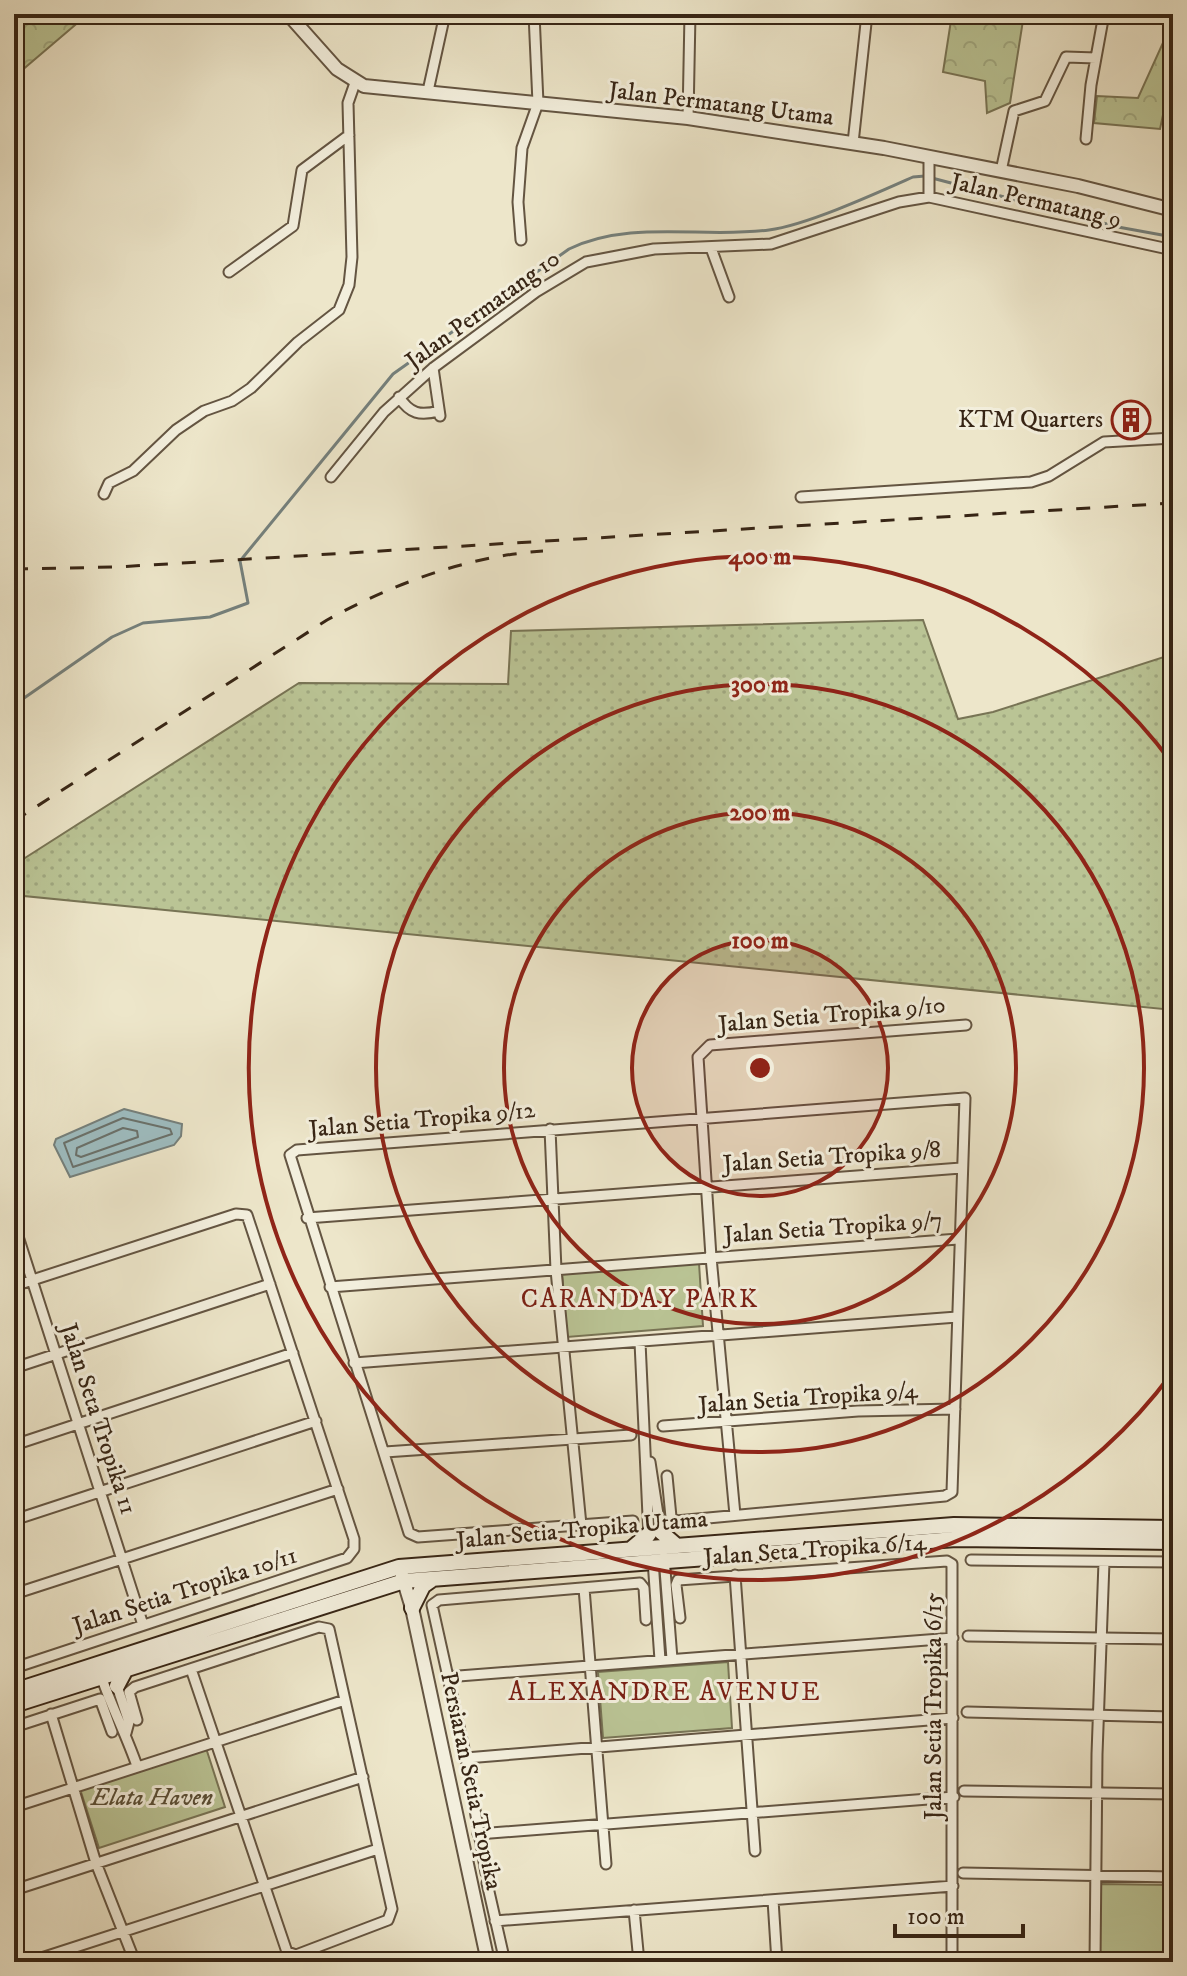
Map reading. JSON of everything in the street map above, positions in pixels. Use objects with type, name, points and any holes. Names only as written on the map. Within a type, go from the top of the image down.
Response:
[{"type":"main road","name":"Jalan Setia Tropika Utama","points":[[14,1705],[109,1679],[402,1574],[631,1549],[660,1537],[954,1525],[1173,1528]]},
{"type":"main road","name":"Jalan Setia Tropika Utama","points":[[402,1574],[434,1579],[956,1539],[1173,1542]]},
{"type":"main road","points":[[412,1608],[423,1586],[434,1579]]},
{"type":"main road","name":"Jalan Setia Tropika Utama","points":[[14,1691],[109,1679]]},
{"type":"street","points":[[104,494],[109,483],[133,471],[183,425],[251,388],[291,348],[339,310],[349,285],[352,257],[349,97],[355,83],[329,61],[288,14]]},
{"type":"street","points":[[428,91],[445,14]]},
{"type":"street","points":[[521,240],[518,202],[522,148],[538,103],[534,14]]},
{"type":"street","points":[[688,118],[690,14]]},
{"type":"street","points":[[853,143],[867,14]]},
{"type":"street","points":[[1086,139],[1104,14]]},
{"type":"street","points":[[1001,171],[1014,111],[1045,101],[1066,57],[1096,58]]},
{"type":"street","name":"Jalan Permatang Utama","points":[[355,83],[688,118],[853,143],[929,162],[1001,171],[1173,210]]},
{"type":"street","points":[[229,272],[293,226],[302,170],[349,135]]},
{"type":"street","name":"Jalan Permatang 9","points":[[929,162],[929,195],[1173,250]]},
{"type":"street","name":"Jalan Permatang 10","points":[[331,477],[399,397],[433,368],[536,292],[586,262],[654,249],[771,244],[929,195]]},
{"type":"street","points":[[711,248],[729,297]]},
{"type":"street","points":[[399,397],[414,413],[440,414],[433,368]]},
{"type":"street","points":[[801,497],[1031,482],[1049,476],[1104,442],[1173,438]]},
{"type":"street","name":"Jalan Setia Tropika 9/10","points":[[701,1116],[698,1057],[703,1048],[966,1025]]},
{"type":"street","name":"Jalan Setia Tropika 9/12","points":[[307,1218],[289,1161],[290,1155],[297,1150],[701,1116],[965,1098],[961,1168]]},
{"type":"street","points":[[701,1116],[735,1515]]},
{"type":"street","points":[[550,1129],[556,1270],[581,1525]]},
{"type":"street","points":[[667,1476],[674,1521],[945,1496],[952,1492],[961,1168]]},
{"type":"street","name":"Jalan Setia Tropika 9/8","points":[[307,1218],[706,1185],[961,1168]]},
{"type":"street","points":[[14,1286],[242,1214],[250,1220],[338,1489],[14,1594]]},
{"type":"street","points":[[307,1218],[409,1533],[418,1537],[633,1521]]},
{"type":"street","name":"Jalan Seta Tropika 11","points":[[14,1224],[143,1625]]},
{"type":"street","name":"Jalan Setia Tropika 9/7","points":[[330,1287],[958,1239]]},
{"type":"street","points":[[14,1368],[270,1284]]},
{"type":"street","points":[[354,1363],[957,1317]]},
{"type":"street","points":[[640,1342],[647,1518],[660,1537]]},
{"type":"street","points":[[14,1445],[293,1353]]},
{"type":"street","name":"Jalan Setia Tropika 9/4","points":[[663,1426],[858,1411],[955,1409]]},
{"type":"street","points":[[14,1520],[316,1421]]},
{"type":"street","points":[[385,1452],[631,1435]]},
{"type":"street","points":[[646,1447],[660,1537],[656,1601],[660,1660]]},
{"type":"street","name":"Jalan Setia Tropika 10/11","points":[[14,1668],[347,1558],[354,1549],[354,1539],[338,1489]]},
{"type":"street","points":[[647,1518],[660,1537]]},
{"type":"street","points":[[971,1560],[1173,1562]]},
{"type":"street","name":"Jalan Seta Tropika 6/14","points":[[680,1618],[676,1582],[735,1575],[947,1561],[954,1567]]},
{"type":"street","points":[[659,1562],[668,1601],[672,1659]]},
{"type":"street","points":[[1095,1962],[1096,1793],[1104,1562]]},
{"type":"street","name":"Jalan Setia Tropika 6/15","points":[[952,1962],[954,1567]]},
{"type":"street","name":"Persiaran Setia Tropika","points":[[402,1574],[412,1608],[488,1962]]},
{"type":"street","points":[[735,1575],[755,1851]]},
{"type":"street","points":[[505,1962],[486,1878],[466,1758],[431,1611],[439,1600],[642,1584],[646,1620]]},
{"type":"street","points":[[584,1588],[606,1864]]},
{"type":"street","points":[[656,1601],[668,1601]]},
{"type":"street","points":[[14,1727],[51,1714],[109,1679],[191,1669],[319,1627],[329,1629],[392,1909],[383,1924],[296,1955],[283,1947],[191,1669]]},
{"type":"street","points":[[968,1636],[1173,1639]]},
{"type":"street","points":[[446,1677],[953,1638]]},
{"type":"street","points":[[109,1679],[118,1708],[118,1726],[126,1733],[137,1766]]},
{"type":"street","points":[[109,1679],[137,1720]]},
{"type":"street","points":[[109,1679],[112,1732]]},
{"type":"street","points":[[14,1807],[345,1700]]},
{"type":"street","points":[[967,1712],[1173,1717]]},
{"type":"street","points":[[51,1714],[96,1863],[135,1962]]},
{"type":"street","points":[[466,1758],[953,1718]]},
{"type":"street","points":[[14,1890],[363,1777]]},
{"type":"street","points":[[964,1791],[1173,1794]]},
{"type":"street","points":[[478,1834],[954,1797]]},
{"type":"street","points":[[29,1962],[378,1849]]},
{"type":"street","points":[[963,1873],[1173,1877]]},
{"type":"street","points":[[495,1921],[953,1886]]},
{"type":"street","points":[[773,1900],[777,1962]]},
{"type":"street","points":[[633,1910],[639,1962]]},
{"type":"street","points":[[960,1962],[985,1962]]},
{"type":"green space","points":[[14,14],[88,14],[14,77]]},
{"type":"green space","points":[[952,14],[1024,14],[1010,103],[987,113],[985,81],[943,72]]},
{"type":"green space","points":[[1169,14],[1173,14],[1173,68],[1160,129],[1094,123],[1097,96],[1138,98],[1167,34]]},
{"type":"green space","points":[[923,620],[958,719],[993,712],[1173,654],[1173,1010],[14,895],[14,865],[299,683],[508,684],[511,631]]},
{"type":"green space","name":"CARANDAY PARK","points":[[699,1263],[703,1326],[567,1337],[562,1273]]},
{"type":"green space","name":"ALEXANDRE AVENUE","points":[[728,1662],[732,1728],[603,1738],[598,1672]]},
{"type":"green space","name":"Elata Haven","points":[[206,1748],[225,1807],[99,1848],[80,1789]]},
{"type":"green space","points":[[1100,1884],[1173,1885],[1173,1957],[1099,1956]]},
{"type":"water","points":[[124,1109],[182,1124],[181,1136],[174,1145],[70,1177],[54,1145],[56,1139]]},
{"type":"waterway","points":[[14,705],[112,637],[143,623],[210,617],[248,603],[240,561],[393,374],[569,249],[593,240],[642,232],[744,232],[785,227],[842,208],[913,177],[925,176]]},
{"type":"waterway","points":[[932,178],[1118,227],[1173,237]]},
{"type":"railway","points":[[14,569],[117,567],[1173,503]]},
{"type":"railway","points":[[14,821],[352,607],[431,574],[486,559],[543,551]]},
{"type":"place","name":"KTM Quarters","points":[[1131,420]]},
{"type":"district","name":"CARANDAY PARK","points":[[640,1299]]},
{"type":"district","name":"ALEXANDRE AVENUE","points":[[665,1692]]}]
